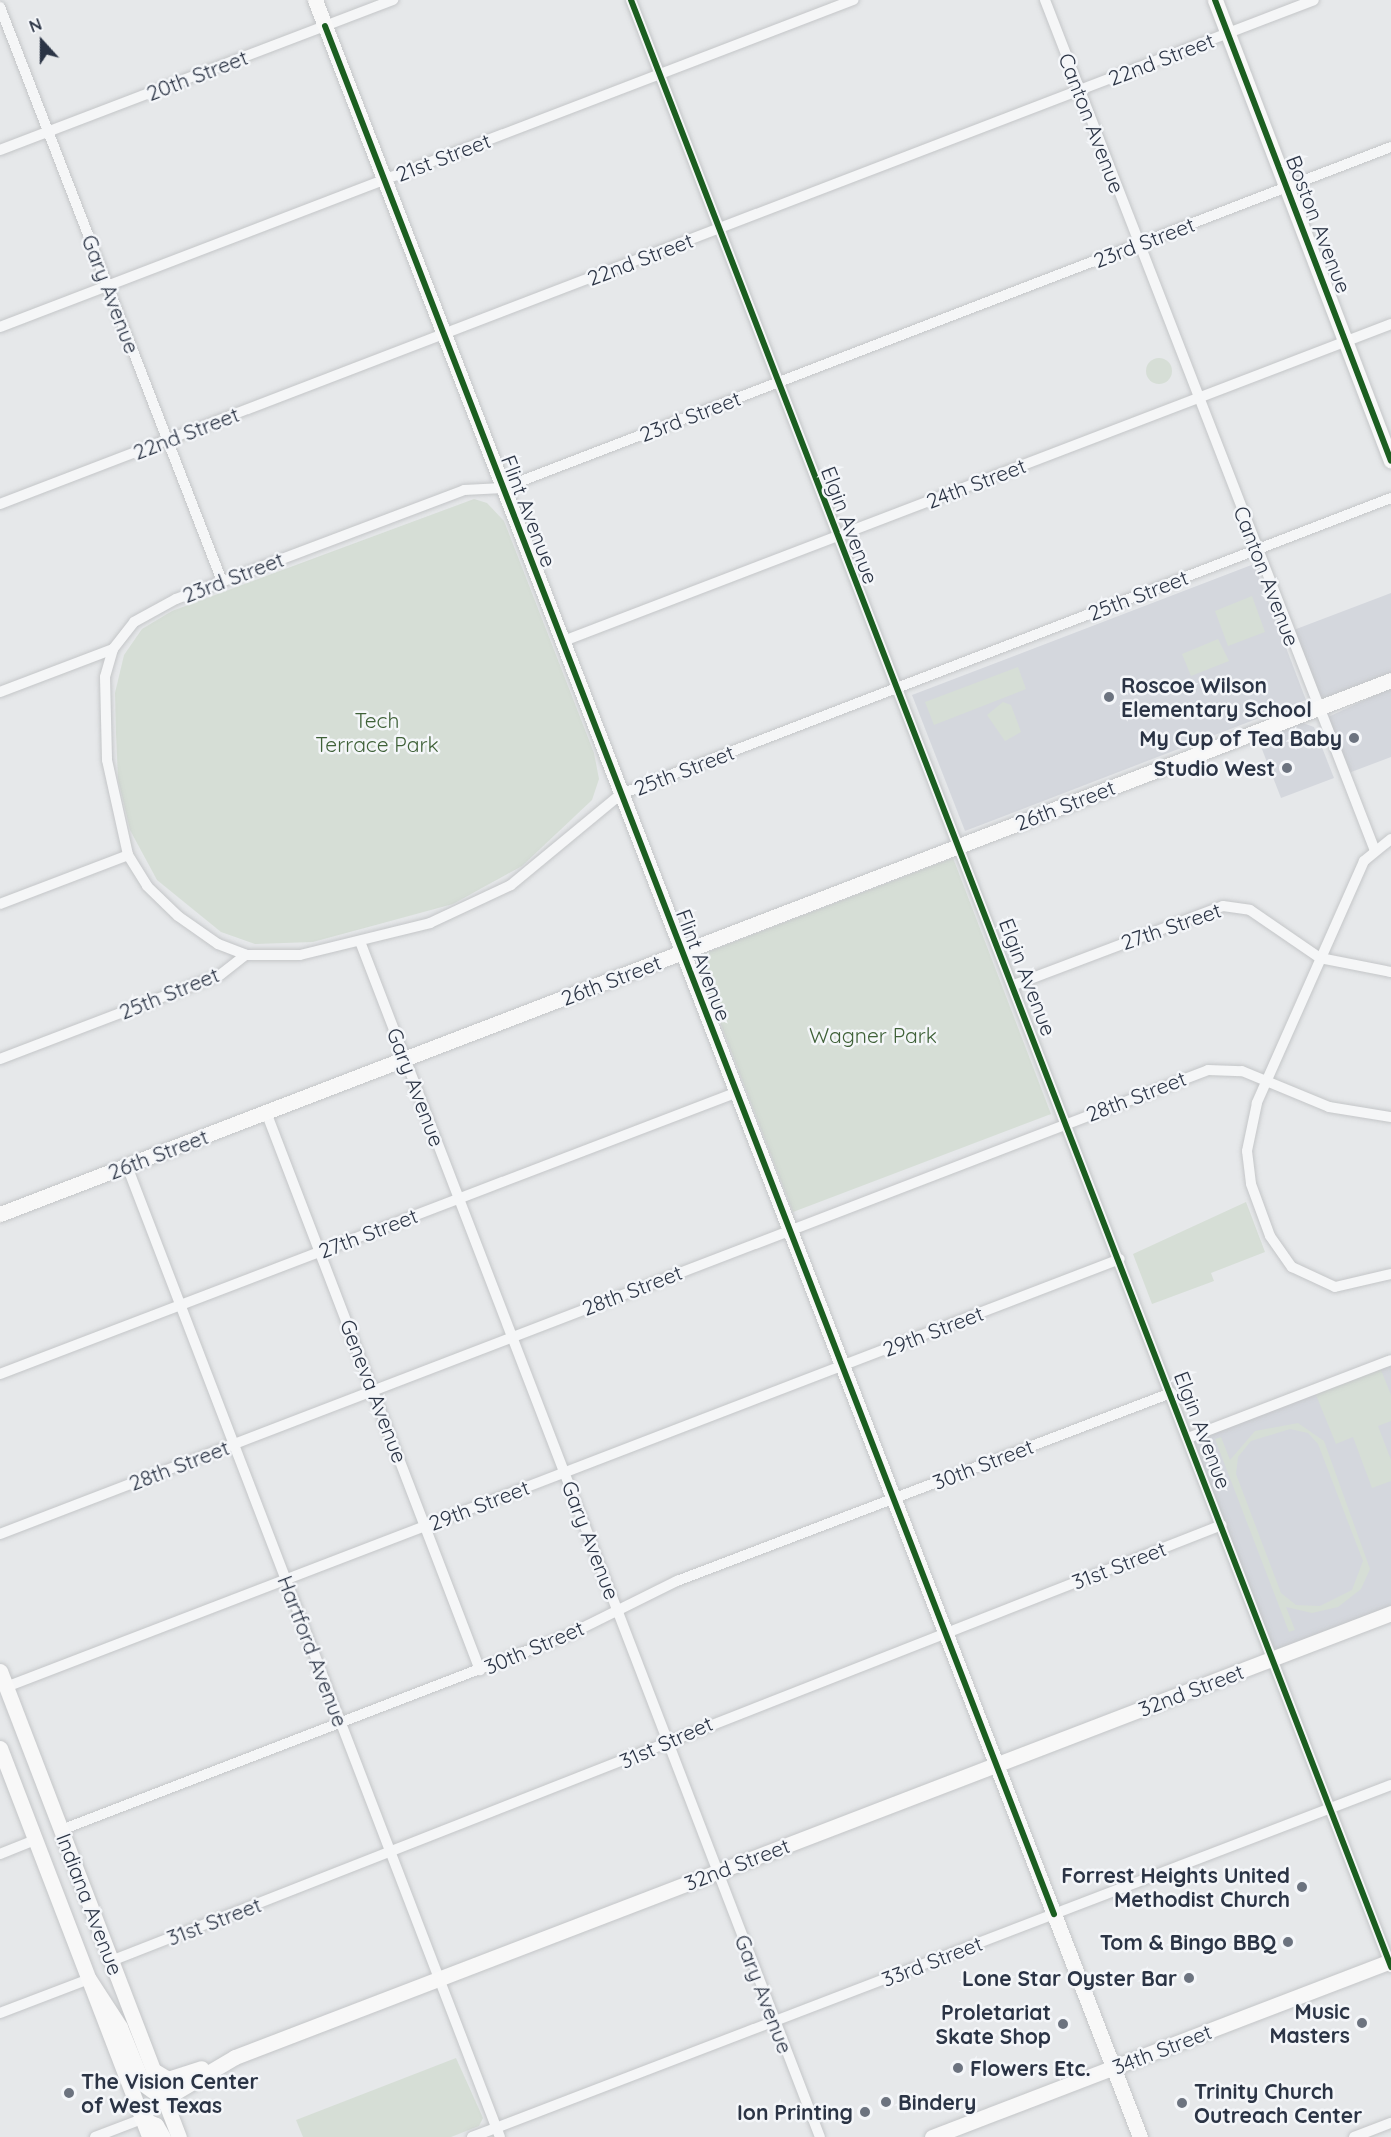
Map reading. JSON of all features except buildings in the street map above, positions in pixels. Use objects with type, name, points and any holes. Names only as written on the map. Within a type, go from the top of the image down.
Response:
[{"type":"street","name":"Flint Avenue","points":[[315,0],[993,1766],[1140,2137]]},
{"type":"street","name":"20th Street","points":[[0,150],[393,0]]},
{"type":"street","name":"Elgin Avenue","points":[[631,0],[837,536],[961,845],[1390,1963]]},
{"type":"street","name":"Canton Avenue","points":[[1045,0],[1374,848]]},
{"type":"street","name":"Boston Avenue","points":[[1215,0],[1391,460]]},
{"type":"street","name":"22nd Street","points":[[0,504],[1314,0]]},
{"type":"street","name":"21st Street","points":[[0,327],[849,1]]},
{"type":"street","name":"Gary Avenue","points":[[0,7],[222,581]]},
{"type":"street","name":"23rd Street","points":[[0,692],[113,648],[147,612],[222,581],[464,490],[503,488],[1391,147]]},
{"type":"street","name":"24th Street","points":[[561,642],[1391,324]]},
{"type":"street","name":"25th Street","points":[[0,1059],[220,975],[246,955],[300,955],[361,944],[430,924],[511,885],[621,794],[1391,498]]},
{"type":"street","points":[[113,648],[105,677],[107,760],[128,855],[147,886],[178,916],[218,944],[246,955]]},
{"type":"street","name":"26th Street","points":[[0,1214],[1391,680]]},
{"type":"street","points":[[1391,839],[1374,848],[1320,958],[1250,1120],[1247,1151],[1256,1200],[1270,1236],[1292,1267],[1335,1287],[1391,1274]]},
{"type":"street","points":[[0,904],[128,855]]},
{"type":"street","name":"27th Street","points":[[1014,985],[1222,906],[1250,910],[1320,958]]},
{"type":"street","name":"Gary Avenue","points":[[361,944],[820,2137]]},
{"type":"street","points":[[1320,958],[1391,972]]},
{"type":"street","name":"28th Street","points":[[0,1534],[1208,1070],[1227,1067],[1266,1082]]},
{"type":"street","points":[[1266,1082],[1329,1107],[1391,1117]]},
{"type":"street","name":"27th Street","points":[[0,1374],[735,1093]]},
{"type":"street","name":"Geneva Avenue","points":[[266,1112],[480,1670]]},
{"type":"street","name":"Hartford Avenue","points":[[127,1166],[498,2132]]},
{"type":"street","name":"29th Street","points":[[6,1687],[1120,1259]]},
{"type":"street","points":[[1188,1438],[1391,1360]]},
{"type":"street","name":"30th Street","points":[[61,1830],[480,1670],[618,1610],[677,1581],[1171,1393]]},
{"type":"street","name":"31st Street","points":[[111,1961],[391,1852],[667,1740],[1222,1526]]},
{"type":"street","name":"32nd Street","points":[[94,2137],[142,2119],[164,2099],[235,2057],[1391,1613]]},
{"type":"street","name":"Indiana Avenue","points":[[0,1671],[179,2137]]},
{"type":"street","name":"Indiana Avenue","points":[[0,1748],[149,2137]]},
{"type":"street","name":"33rd Street","points":[[472,2137],[498,2132],[775,2021],[1391,1785]]},
{"type":"street","points":[[0,1854],[35,1840]]},
{"type":"street","name":"34th Street","points":[[932,2137],[1390,1963]]},
{"type":"street","points":[[0,2013],[89,1979],[120,2027],[143,2084],[164,2099]]},
{"type":"street","points":[[153,2070],[172,2079],[235,2057]]},
{"type":"street","points":[[142,2119],[156,2125],[163,2137]]},
{"type":"street","points":[[1354,2137],[1391,2123]]},
{"type":"shaded area","name":"Roscoe Wilson Elementary School","points":[[1254,564],[1306,700],[965,831],[912,695]]},
{"type":"shaded area","points":[[1391,593],[1391,673],[1322,699],[1291,631]]},
{"type":"shaded area","points":[[1391,688],[1391,757],[1346,774],[1328,717]]},
{"type":"shaded area","points":[[1300,722],[1314,727],[1334,778],[1281,798],[1258,739]]},
{"type":"shaded area","points":[[1391,1360],[1391,1613],[1272,1659],[1188,1438]]},
{"type":"green space","points":[[1159,358],[1168,362],[1172,371],[1168,380],[1159,384],[1150,380],[1146,371],[1150,362]]},
{"type":"green space","name":"Tech Terrace Park","points":[[474,499],[487,503],[504,521],[594,753],[599,779],[592,800],[522,866],[453,904],[313,942],[255,944],[221,932],[157,880],[130,830],[118,779],[116,733],[115,693],[124,655],[142,629],[172,611]]},
{"type":"green space","points":[[1252,596],[1265,632],[1228,646],[1215,611]]},
{"type":"green space","points":[[1218,639],[1229,661],[1191,676],[1182,654]]},
{"type":"green space","points":[[1018,667],[1026,689],[934,725],[925,702]]},
{"type":"green space","points":[[1003,702],[1011,705],[1021,732],[1005,741],[987,715]]},
{"type":"green space","name":"Wagner Park","points":[[953,858],[1051,1114],[793,1212],[695,957]]},
{"type":"green space","points":[[1246,1202],[1265,1252],[1211,1273],[1214,1281],[1152,1304],[1133,1254]]},
{"type":"green space","points":[[1379,1365],[1391,1395],[1391,1421],[1378,1426],[1391,1460],[1391,1481],[1372,1488],[1353,1437],[1336,1444],[1314,1390]]},
{"type":"green space","points":[[1298,1423],[1324,1441],[1370,1569],[1361,1589],[1338,1607],[1312,1613],[1286,1607],[1295,1630],[1289,1632],[1215,1439],[1221,1437],[1230,1460],[1255,1431]],"holes":[[[1290,1429],[1308,1433],[1318,1444],[1363,1561],[1352,1590],[1320,1606],[1296,1605],[1281,1593],[1236,1474],[1238,1457],[1251,1441]]]},
{"type":"green space","points":[[456,2058],[483,2118],[479,2126],[451,2137],[303,2137],[296,2120]]},
{"type":"cycle path","points":[[631,0],[1391,1967]]},
{"type":"cycle path","points":[[1215,0],[1391,460]]},
{"type":"cycle path","points":[[325,26],[1054,1914]]},
{"type":"place","name":"Roscoe Wilson Elementary School","points":[[1109,697]]},
{"type":"place","name":"My Cup of Tea Baby","points":[[1354,738]]},
{"type":"place","name":"Studio West","points":[[1287,768]]},
{"type":"place","name":"Forrest Heights United Methodist Church","points":[[1302,1887]]},
{"type":"place","name":"Tom & Bingo BBQ","points":[[1288,1942]]},
{"type":"place","name":"Lone Star Oyster Bar","points":[[1189,1978]]},
{"type":"place","name":"Music Masters","points":[[1362,2023]]},
{"type":"place","name":"Proletariat Skate Shop","points":[[1063,2024]]},
{"type":"place","name":"Flowers Etc.","points":[[958,2068]]},
{"type":"place","name":"The Vision Center of West Texas","points":[[69,2093]]},
{"type":"place","name":"Bindery","points":[[886,2102]]},
{"type":"place","name":"Trinity Church Outreach Center","points":[[1182,2103]]},
{"type":"place","name":"Ion Printing","points":[[865,2112]]}]
